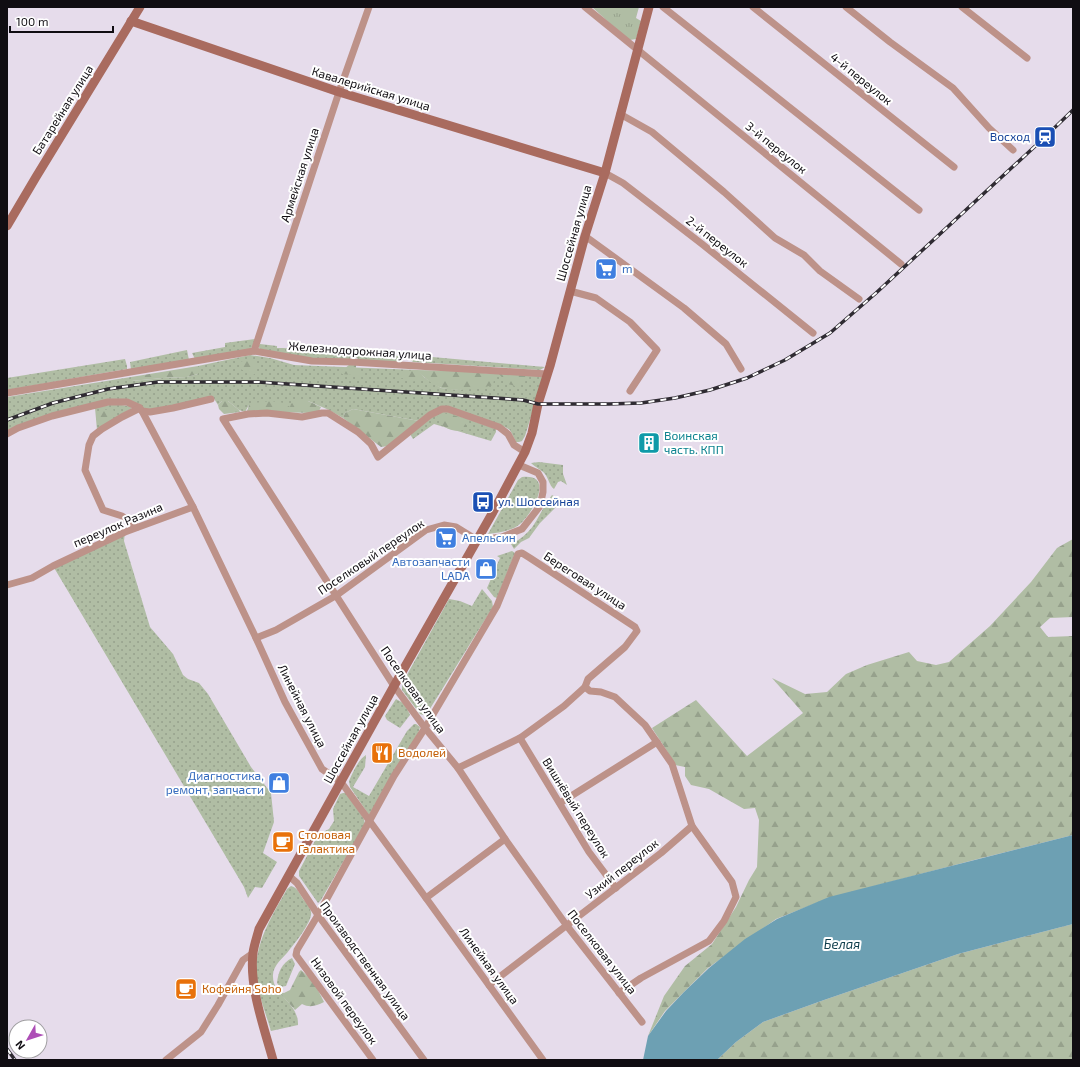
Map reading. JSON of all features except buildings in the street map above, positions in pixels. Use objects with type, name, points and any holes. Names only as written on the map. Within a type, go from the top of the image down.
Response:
[{"type":"main road","name":"Батарейная улица","points":[[7,226],[140,7]]},
{"type":"main road","name":"Шоссейная улица","points":[[273,1060],[258,1007],[253,978],[253,953],[260,929],[525,452],[532,433],[538,404],[585,236],[605,173],[649,7]]},
{"type":"main road","name":"Кавалерийская улица","points":[[131,21],[339,92],[605,173]]},
{"type":"street","name":"Армейская улица","points":[[254,351],[339,92],[369,7]]},
{"type":"street","name":"3-й переулок","points":[[585,7],[900,264]]},
{"type":"street","points":[[663,7],[919,210]]},
{"type":"street","name":"4-й переулок","points":[[754,7],[954,167]]},
{"type":"street","points":[[846,7],[890,42],[953,88],[989,128],[1013,150]]},
{"type":"street","points":[[962,7],[1026,58]]},
{"type":"street","points":[[620,114],[652,132],[724,192],[775,238],[804,255],[820,272],[859,299]]},
{"type":"street","name":"2-й переулок","points":[[605,173],[629,188],[702,244],[813,333]]},
{"type":"street","points":[[585,236],[696,318],[726,344],[741,369]]},
{"type":"street","points":[[570,291],[596,298],[602,302],[630,322],[657,350],[630,391]]},
{"type":"street","name":"Железнодорожная улица","points":[[7,393],[254,351],[312,361],[352,362],[547,374]]},
{"type":"street","points":[[7,434],[18,428],[52,416],[108,402],[127,402],[150,412],[211,399]]},
{"type":"street","points":[[137,527],[122,516],[103,510],[85,470],[89,445],[93,436],[122,417],[141,409]]},
{"type":"street","name":"Линейная улица","points":[[141,409],[193,507],[285,702],[322,769],[341,782],[542,1060]]},
{"type":"street","name":"Поселковая улица","points":[[525,452],[514,445],[508,434],[498,427],[448,409],[442,409],[430,415],[378,457],[371,444],[358,432],[328,413],[322,412],[302,416],[255,413],[231,416],[223,419],[394,686],[425,728],[458,768],[505,839],[567,926],[642,1022]]},
{"type":"street","points":[[477,540],[502,537],[522,529],[540,506],[544,492],[543,482],[538,473],[519,465]]},
{"type":"street","name":"переулок Разина","points":[[7,585],[32,578],[53,566],[137,527],[193,507]]},
{"type":"street","name":"Поселковый переулок","points":[[256,638],[276,630],[337,595],[426,530],[444,525],[456,527],[477,540]]},
{"type":"street","name":"Береговая улица","points":[[425,728],[497,606],[518,554],[522,553],[530,558],[635,627],[638,631],[625,647],[588,679],[585,687]]},
{"type":"street","points":[[458,768],[520,738],[564,706],[585,687],[590,692],[601,692],[614,697],[645,725],[672,764],[692,826],[732,882],[736,897],[724,921],[709,941],[641,978],[619,993]]},
{"type":"street","points":[[318,915],[368,821],[394,776],[425,728]]},
{"type":"street","name":"Вишнёвый переулок","points":[[520,738],[589,852],[616,888]]},
{"type":"street","points":[[560,803],[657,742]]},
{"type":"street","name":"Узкий переулок","points":[[489,985],[661,853],[692,826]]},
{"type":"street","points":[[426,898],[505,839]]},
{"type":"street","name":"Производственная улица","points":[[289,876],[296,883],[424,1060]]},
{"type":"street","name":"Низовой переулок","points":[[318,915],[297,950],[296,955],[373,1060]]},
{"type":"street","name":"Шоссейная улица","points":[[166,1060],[201,1032],[243,960],[253,953]]},
{"type":"green space","points":[[592,7],[639,7],[636,18],[641,21],[636,39],[627,39]]},
{"type":"green space","points":[[255,339],[250,349],[195,359],[192,353],[225,347],[225,343]]},
{"type":"green space","points":[[260,344],[277,346],[277,348],[351,352],[350,359],[311,358],[260,349],[258,346]]},
{"type":"green space","points":[[187,350],[189,360],[131,370],[130,362]]},
{"type":"green space","points":[[355,352],[400,356],[399,363],[360,361],[356,357]]},
{"type":"green space","points":[[250,355],[270,358],[294,365],[417,370],[425,378],[441,388],[460,390],[495,374],[527,374],[542,377],[542,381],[525,436],[522,441],[519,442],[516,442],[510,430],[505,427],[446,408],[419,421],[353,409],[345,413],[343,418],[308,401],[291,407],[249,405],[245,412],[239,410],[228,401],[222,401],[218,405],[213,397],[149,410],[116,399],[7,430],[7,397],[131,377],[131,381],[187,377],[198,374],[198,366]]},
{"type":"green space","points":[[410,355],[545,367],[540,370],[413,362]]},
{"type":"green space","points":[[125,359],[127,369],[7,390],[7,378]]},
{"type":"green space","points":[[249,359],[256,361],[256,373],[253,375],[239,367],[240,362]]},
{"type":"green space","points":[[349,365],[356,365],[356,370],[362,375],[359,378],[352,375],[342,374],[340,372]]},
{"type":"green space","points":[[198,366],[198,374],[187,377],[131,381],[131,377]]},
{"type":"green space","points":[[417,370],[495,374],[493,385],[461,390],[439,387],[418,372],[420,380],[411,382],[404,378],[395,379],[396,375],[404,375],[406,371]]},
{"type":"green space","points":[[499,374],[527,374],[525,382],[515,386],[508,384]]},
{"type":"green space","points":[[296,400],[308,401],[321,407],[319,411],[311,413],[247,411],[249,405],[253,403],[271,401],[284,403],[290,407]]},
{"type":"green space","points":[[222,401],[228,401],[240,412],[224,414],[219,409],[218,405]]},
{"type":"green space","points":[[114,404],[129,406],[132,408],[97,430],[95,408]]},
{"type":"green space","points":[[113,409],[115,415],[104,423],[99,424],[96,419],[97,414],[103,410]]},
{"type":"green space","points":[[353,409],[419,421],[388,446],[381,447],[343,418],[345,413]]},
{"type":"green space","points":[[445,411],[496,429],[496,432],[491,441],[434,424],[413,439],[410,434],[439,412]]},
{"type":"green space","points":[[442,413],[458,417],[464,421],[468,429],[466,431],[455,431],[443,426],[438,420],[437,416]]},
{"type":"green space","points":[[539,462],[563,465],[563,474],[567,485],[561,481],[558,482],[554,489],[545,474],[531,463]]},
{"type":"green space","points":[[522,477],[532,477],[538,481],[538,495],[535,504],[520,524],[509,530],[488,534],[518,480]]},
{"type":"green space","points":[[552,495],[562,501],[540,523],[529,538],[521,542],[514,549],[511,544],[526,534]]},
{"type":"green space","points":[[125,532],[124,541],[150,627],[173,654],[183,675],[188,679],[199,683],[208,694],[251,767],[271,793],[274,822],[263,853],[277,862],[262,888],[255,887],[248,898],[244,887],[53,566]]},
{"type":"green space","points":[[1073,539],[1073,617],[1050,618],[1040,627],[1048,637],[1073,636],[1073,835],[829,898],[776,919],[708,968],[665,1011],[648,1036],[664,996],[685,966],[712,944],[736,907],[757,867],[759,820],[755,808],[744,809],[709,789],[691,785],[685,776],[685,767],[675,765],[652,728],[696,700],[747,756],[803,713],[772,678],[805,694],[827,692],[846,674],[867,665],[909,652],[917,661],[936,665],[949,662],[990,626],[1031,582],[1057,548]]},
{"type":"green space","points":[[512,551],[515,553],[497,598],[494,597],[487,588],[500,558],[497,556]]},
{"type":"green space","points":[[482,589],[492,601],[493,607],[426,715],[420,714],[402,690],[402,686],[408,673],[449,599],[460,601],[472,606]]},
{"type":"green space","points":[[396,699],[405,704],[410,715],[400,728],[387,720],[385,716]]},
{"type":"green space","points":[[414,724],[420,727],[418,734],[369,815],[350,787],[349,781],[354,770],[358,763],[366,755],[365,767],[353,787],[369,796],[407,731]]},
{"type":"green space","points":[[347,793],[364,819],[365,824],[318,903],[299,876],[299,871],[315,841],[323,832],[329,829],[334,821],[333,809],[340,794]]},
{"type":"green space","points":[[291,886],[297,889],[308,905],[311,916],[300,936],[276,965],[273,977],[277,989],[295,1011],[298,1025],[271,1031],[261,1000],[256,977],[257,958],[259,947],[267,927],[287,889]]},
{"type":"green space","points":[[1073,924],[1073,1060],[717,1060],[736,1042],[763,1022],[958,954]]},
{"type":"green space","points":[[292,958],[295,964],[286,986],[280,987],[277,983],[278,975],[283,965]]},
{"type":"green space","points":[[301,970],[314,982],[324,1002],[313,1006],[302,1004],[295,1010],[279,992],[284,993],[290,990]]},
{"type":"water","name":"Белая","points":[[1073,835],[1073,924],[958,954],[763,1022],[736,1042],[717,1060],[643,1060],[648,1036],[666,1011],[684,992],[709,968],[745,939],[777,919],[829,897]]},
{"type":"railway","points":[[7,420],[53,403],[108,389],[158,382],[258,382],[523,400],[538,404],[641,403],[675,398],[710,390],[747,378],[785,360],[830,333],[876,293],[1073,110]]},
{"type":"railway","points":[[7,1049],[15,1060]]},
{"type":"place","name":"Восход","points":[[1045,137]]},
{"type":"place","name":"m","points":[[606,269]]},
{"type":"place","name":"Воинская часть. КПП","points":[[649,443]]},
{"type":"place","name":"ул. Шоссейная","points":[[483,502]]},
{"type":"place","name":"Апельсин","points":[[446,538]]},
{"type":"place","name":"Автозапчасти LADA","points":[[486,569]]},
{"type":"place","name":"Водолей","points":[[382,753]]},
{"type":"place","name":"Диагностика, ремонт, запчасти","points":[[279,783]]},
{"type":"place","name":"Столовая Галактика","points":[[283,842]]},
{"type":"place","name":"Кофейня Soho","points":[[186,989]]}]
